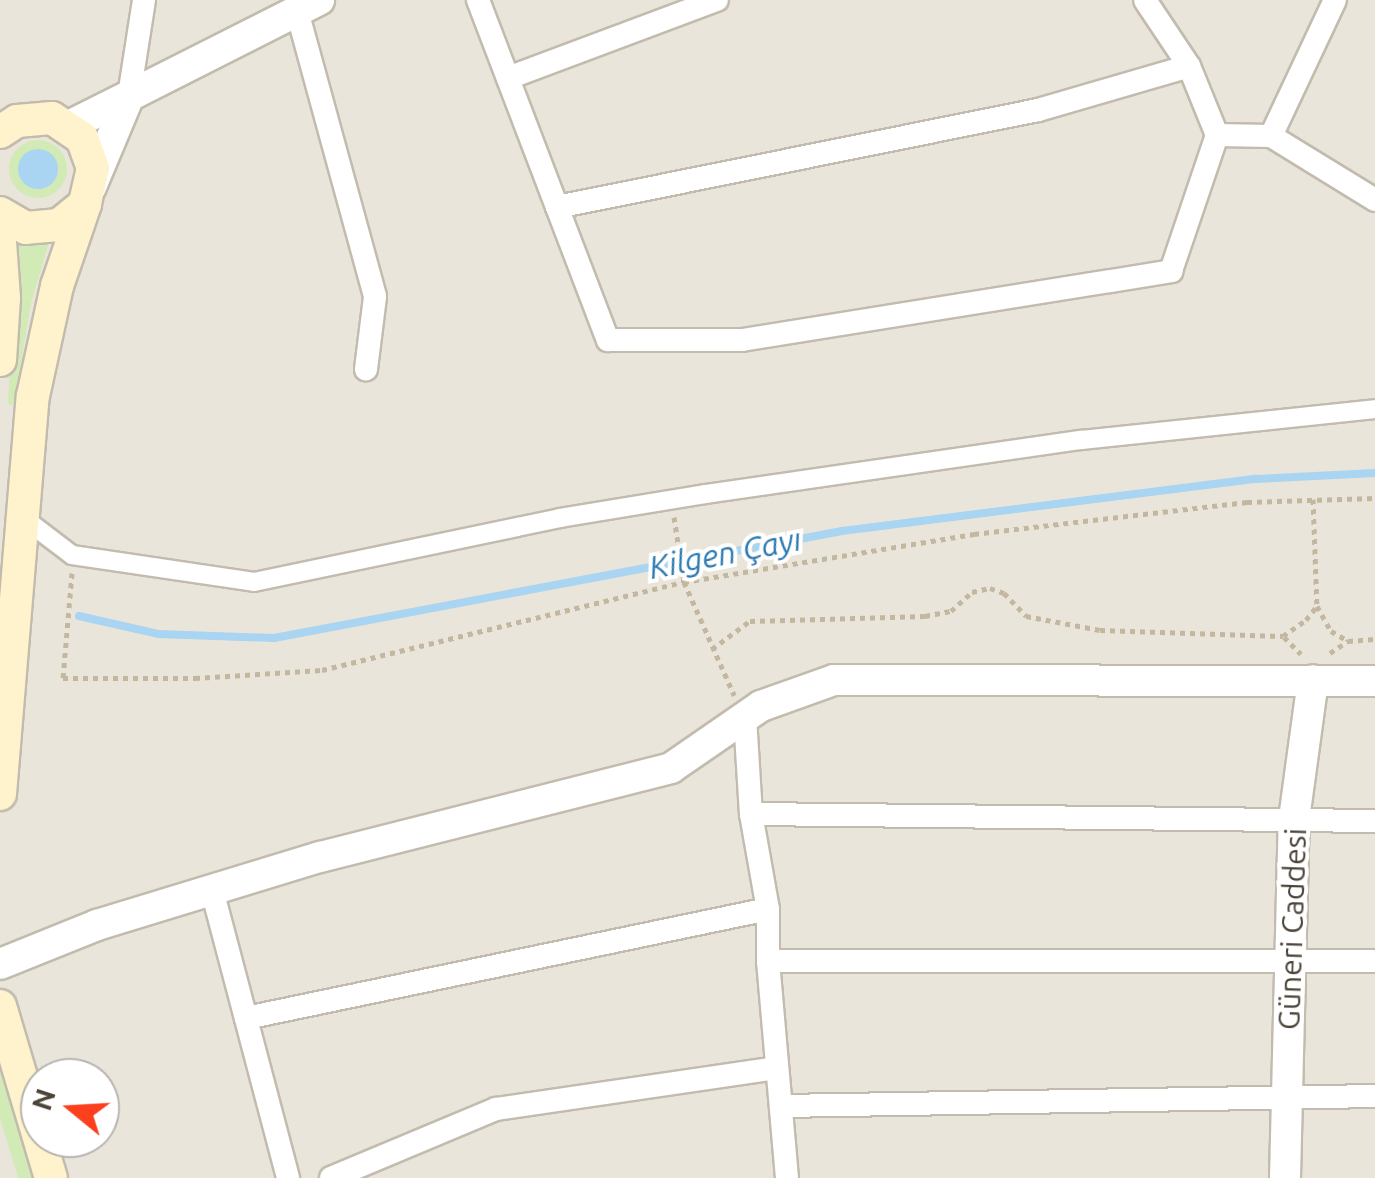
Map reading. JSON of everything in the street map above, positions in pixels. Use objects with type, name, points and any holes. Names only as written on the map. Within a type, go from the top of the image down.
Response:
[{"type":"main road","points":[[0,794],[22,517],[42,344],[88,195],[91,153],[69,126],[52,118],[5,124]]},
{"type":"main road","points":[[0,213],[26,228],[42,229],[74,216],[88,195]]},
{"type":"main road","points":[[0,242],[4,298],[0,360]]},
{"type":"main road","points":[[0,1006],[51,1178]]},
{"type":"street","points":[[88,195],[129,96],[144,0]]},
{"type":"street","points":[[478,0],[608,340],[742,340],[1171,271],[1217,136],[1189,66],[1145,0]]},
{"type":"street","points":[[508,78],[717,0]]},
{"type":"street","points":[[1271,136],[1335,0]]},
{"type":"street","points":[[69,126],[308,6],[375,297],[366,369]]},
{"type":"street","points":[[557,208],[1038,110],[1189,66]]},
{"type":"street","points":[[1217,136],[1271,136],[1375,200]]},
{"type":"street","points":[[22,517],[72,555],[254,582],[560,518],[724,491],[1081,440],[1375,409]]},
{"type":"street","points":[[0,964],[97,925],[320,857],[671,768],[760,706],[834,680],[1316,665],[1375,681]]},
{"type":"street","name":"Güneri Caddesi","points":[[1285,1178],[1294,819],[1316,665]]},
{"type":"street","points":[[744,717],[751,814],[768,909],[768,961],[787,1178]]},
{"type":"street","points":[[751,814],[1375,821]]},
{"type":"street","points":[[212,890],[288,1178]]},
{"type":"street","points":[[246,1018],[768,909]]},
{"type":"street","points":[[768,961],[1375,961]]},
{"type":"street","points":[[331,1178],[496,1109],[777,1068]]},
{"type":"street","points":[[781,1106],[1375,1096]]},
{"type":"path","points":[[71,587],[62,678],[99,681],[322,670],[684,582],[974,534],[1247,502],[1375,498]]},
{"type":"path","points":[[1313,499],[1317,606],[1331,631],[1348,641],[1375,640]]},
{"type":"path","points":[[674,523],[684,582],[744,717]]},
{"type":"path","points":[[712,649],[750,621],[925,616],[951,612],[972,592],[990,588],[1004,593],[1026,616],[1100,630],[1283,636],[1306,620],[1317,606]]},
{"type":"path","points":[[1283,636],[1316,665],[1348,641]]},
{"type":"shaded area","points":[[0,0],[1375,0],[1375,1178],[0,1178]]},
{"type":"green space","points":[[38,140],[58,149],[67,169],[58,189],[38,198],[18,189],[9,169],[18,149]]},
{"type":"green space","points":[[16,238],[49,242],[31,303],[14,405],[8,404]]},
{"type":"green space","points":[[0,1065],[20,1133],[20,1158],[27,1158],[33,1178],[18,1178],[0,1118]]},
{"type":"water","points":[[38,149],[52,155],[58,169],[52,183],[38,189],[24,183],[18,169],[24,155]]},
{"type":"waterway","name":"Kilgen Çayı","points":[[79,616],[158,634],[274,638],[842,531],[1256,479],[1375,473]]}]
